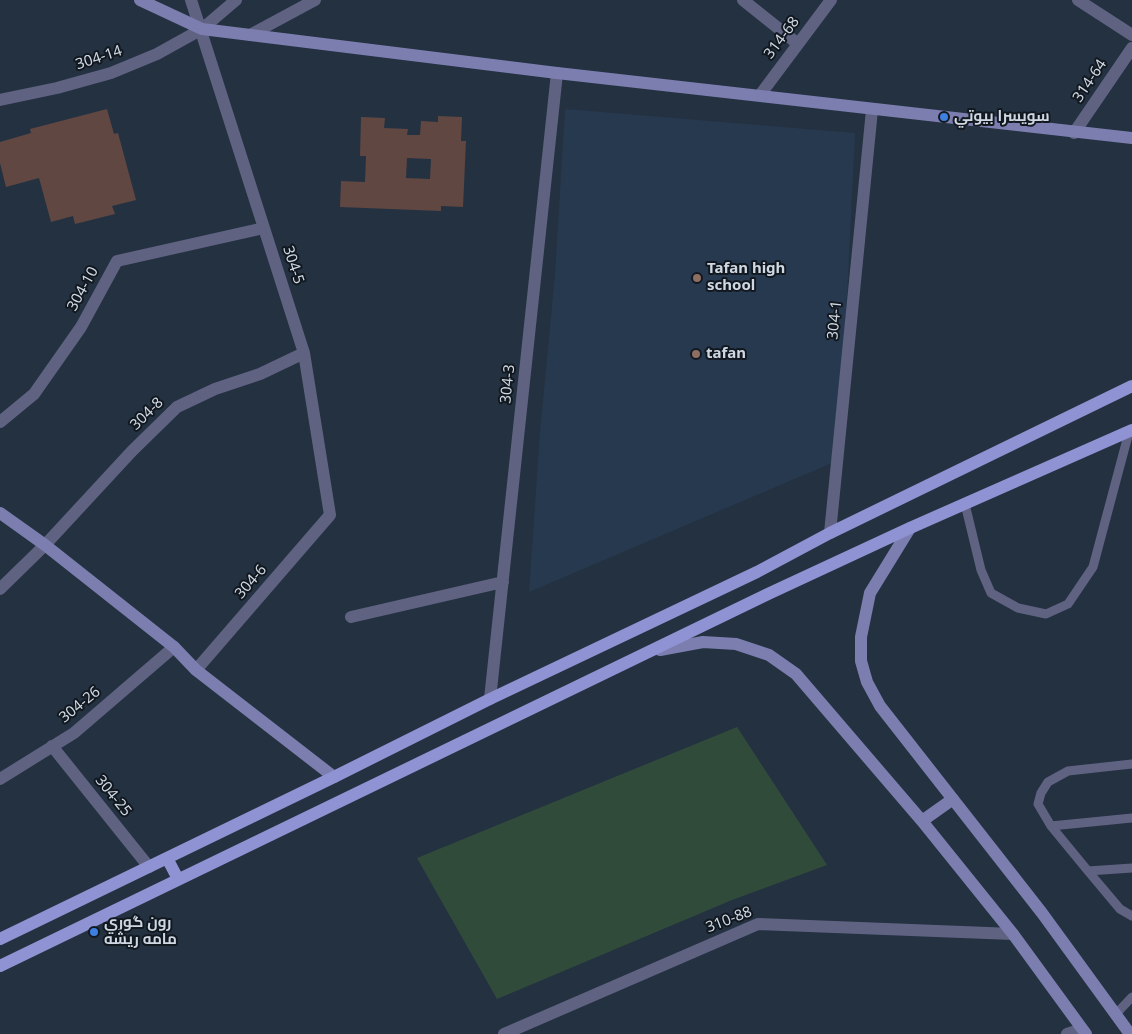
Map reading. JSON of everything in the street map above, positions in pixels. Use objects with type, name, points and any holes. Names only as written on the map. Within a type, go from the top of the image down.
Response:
[{"type":"main road","points":[[0,939],[334,777],[490,698],[757,572],[830,533],[1132,386]]},
{"type":"main road","points":[[0,966],[645,653],[910,528],[1130,431]]},
{"type":"main road","points":[[167,858],[178,879]]},
{"type":"street","points":[[140,0],[202,29],[872,110],[1132,138]]},
{"type":"street","name":"304-5","points":[[191,0],[202,29],[304,353],[330,515]]},
{"type":"street","name":"304-14","points":[[0,100],[56,88],[111,73],[157,54],[202,29],[236,0]]},
{"type":"street","points":[[250,35],[315,0]]},
{"type":"street","points":[[743,0],[798,44]]},
{"type":"street","name":"314-68","points":[[760,95],[831,0]]},
{"type":"street","points":[[1078,0],[1132,35]]},
{"type":"street","name":"314-64","points":[[1074,133],[1132,48]]},
{"type":"street","name":"304-3","points":[[490,698],[557,73]]},
{"type":"street","name":"304-1","points":[[830,533],[872,110]]},
{"type":"street","name":"304-10","points":[[0,422],[34,394],[81,327],[117,261],[264,228]]},
{"type":"street","name":"304-8","points":[[0,589],[45,545],[132,451],[177,407],[215,388],[260,374],[304,353]]},
{"type":"street","points":[[0,513],[45,545],[174,647],[196,670],[334,777]]},
{"type":"street","name":"304-6","points":[[196,670],[330,515]]},
{"type":"street","points":[[910,528],[870,592],[860,637],[861,661],[867,682],[880,706],[1042,914],[1130,1034]]},
{"type":"street","points":[[351,617],[503,582]]},
{"type":"street","points":[[645,653],[678,645],[719,642],[736,644],[769,655],[802,681],[922,821],[1013,934],[1084,1032],[1067,1034]]},
{"type":"street","name":"304-26","points":[[0,779],[74,733],[174,647]]},
{"type":"street","name":"304-25","points":[[52,746],[149,867]]},
{"type":"street","points":[[922,821],[953,799]]},
{"type":"street","name":"310-88","points":[[505,1034],[758,924],[1013,934]]},
{"type":"lane","points":[[965,504],[981,570],[991,593],[1018,608],[1046,614],[1068,604],[1093,566],[1130,431]]},
{"type":"lane","points":[[1132,764],[1068,771],[1048,782],[1038,804],[1050,826],[1120,909],[1132,916]]},
{"type":"lane","points":[[1050,826],[1132,818]]},
{"type":"lane","points":[[1088,871],[1132,868]]},
{"type":"lane","points":[[1115,1015],[1132,997]]},
{"type":"shaded area","name":"tafan","points":[[565,109],[855,133],[839,460],[529,592],[540,432],[555,275]]},
{"type":"green space","points":[[737,727],[827,865],[732,900],[497,999],[417,858]]},
{"type":"building","points":[[107,109],[114,134],[118,133],[136,200],[112,206],[115,214],[75,224],[73,216],[51,222],[39,178],[6,187],[0,163],[0,142],[31,133],[30,129]]},
{"type":"building","points":[[438,116],[462,117],[461,141],[466,141],[463,207],[441,206],[441,211],[340,207],[341,181],[365,182],[366,156],[360,156],[361,117],[385,118],[384,128],[408,129],[407,135],[420,135],[421,121],[438,122]],"holes":[[[407,158],[431,159],[430,179],[406,178]]]},
{"type":"place","name":"سويسرا بيوتي","points":[[944,117]]},
{"type":"place","name":"Tafan high school","points":[[697,278]]},
{"type":"place","name":"tafan","points":[[696,354]]},
{"type":"place","name":"رون گوري مامه ريشه","points":[[94,932]]}]
